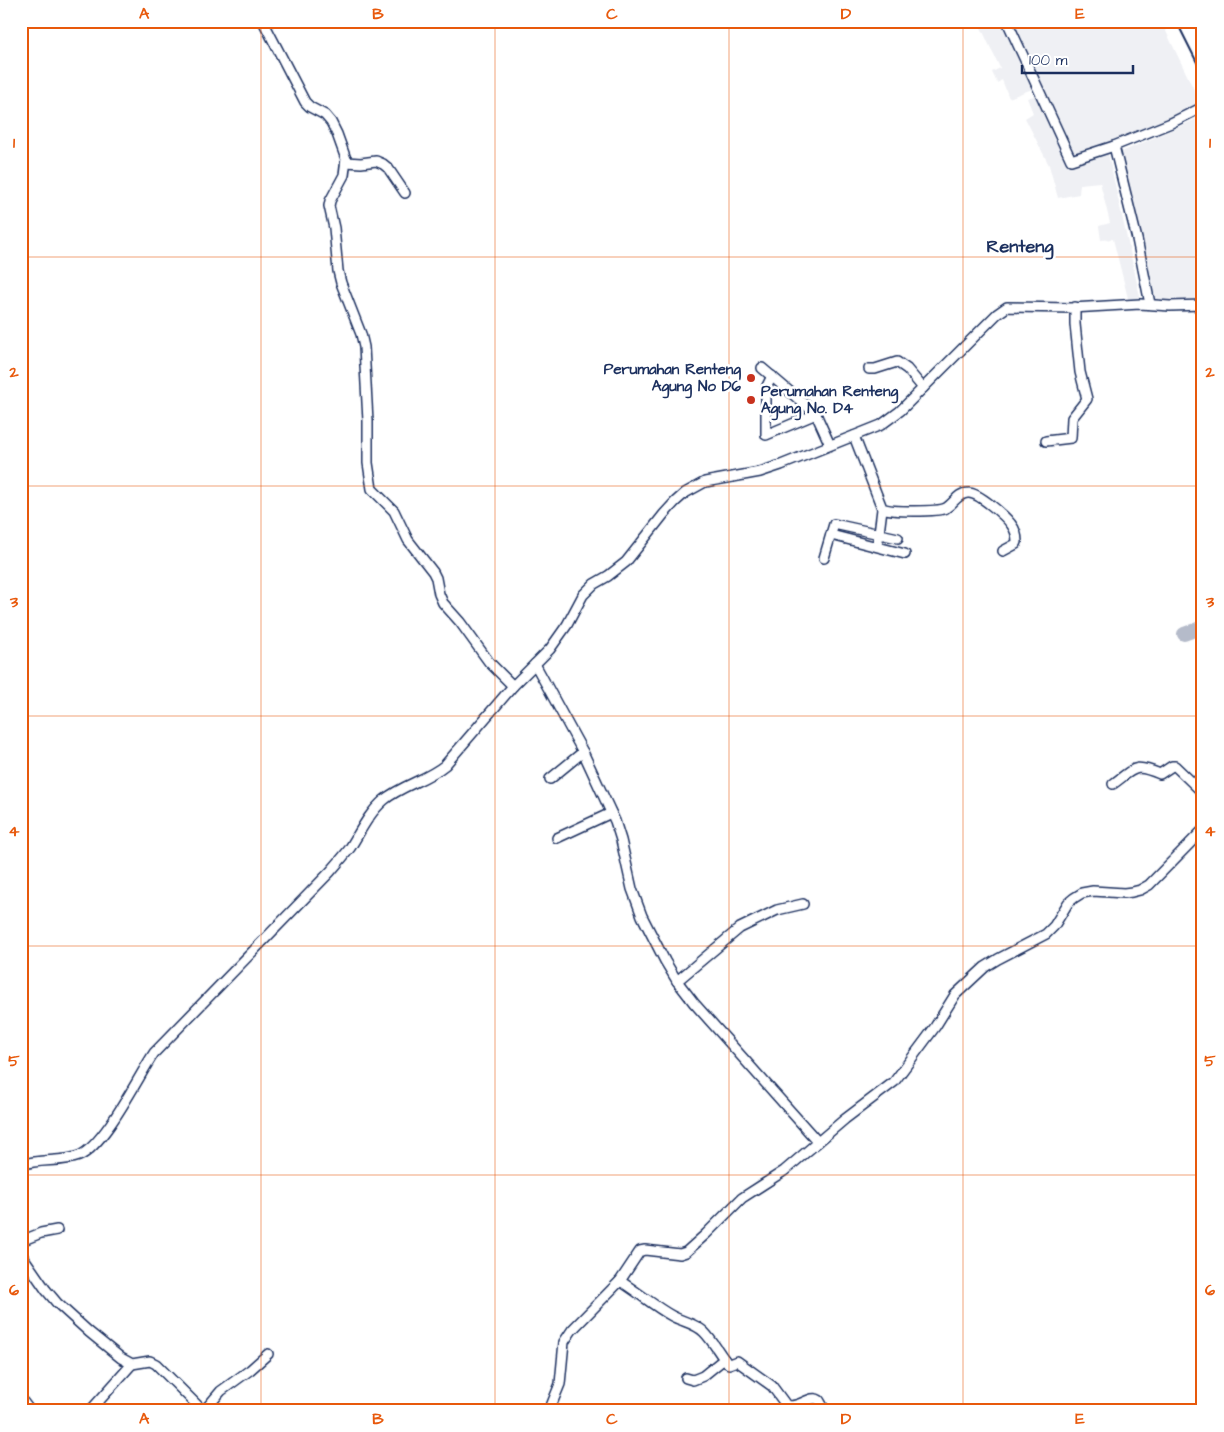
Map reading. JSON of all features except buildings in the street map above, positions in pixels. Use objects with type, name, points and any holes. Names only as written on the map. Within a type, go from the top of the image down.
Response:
[{"type":"main road","points":[[1183,21],[1203,61]]},
{"type":"street","points":[[263,21],[305,102],[325,115],[333,125],[346,162],[344,175],[329,206],[334,228],[338,271],[364,347],[368,463],[372,489],[394,511],[408,540],[429,565],[436,578],[438,594],[443,603],[460,622],[489,662],[513,686]]},
{"type":"street","points":[[1007,21],[1072,160],[1114,146],[1171,123],[1203,107]]},
{"type":"street","points":[[1190,34],[1203,26]]},
{"type":"street","points":[[1114,146],[1137,239],[1150,304]]},
{"type":"street","points":[[346,162],[361,164],[376,161],[383,164],[391,172],[404,193]]},
{"type":"street","points":[[21,1165],[34,1161],[77,1156],[92,1146],[110,1125],[154,1053],[330,872],[349,849],[378,806],[394,793],[445,765],[513,686],[557,640],[583,595],[594,584],[626,562],[664,514],[685,493],[705,482],[760,472],[781,465],[881,425],[900,411],[1004,308],[1075,308],[1123,304],[1203,305]]},
{"type":"street","points":[[1046,441],[1071,438],[1072,418],[1087,399],[1080,372],[1075,308]]},
{"type":"street","points":[[869,369],[897,362],[907,369],[923,388]]},
{"type":"street","points":[[762,368],[816,414],[830,445]]},
{"type":"street","points":[[772,376],[766,393],[766,435],[816,414]]},
{"type":"street","points":[[854,436],[882,509],[877,546]]},
{"type":"street","points":[[882,509],[893,511],[940,510],[948,507],[960,496],[972,493],[988,503],[1012,525],[1018,542],[1003,551]]},
{"type":"street","points":[[824,558],[834,524],[898,538]]},
{"type":"street","points":[[831,535],[905,554]]},
{"type":"street","points":[[535,664],[583,752],[611,813],[621,840],[636,901],[665,961],[694,1003],[818,1142]]},
{"type":"street","points":[[550,780],[583,752]]},
{"type":"street","points":[[1113,784],[1139,767],[1160,774],[1175,766],[1203,793]]},
{"type":"street","points":[[556,838],[611,813]]},
{"type":"street","points":[[549,1411],[560,1384],[564,1342],[580,1322],[620,1281],[641,1250],[680,1254],[686,1252],[742,1198],[784,1171],[845,1119],[894,1082],[934,1028],[955,995],[985,967],[1046,934],[1054,926],[1064,908],[1082,893],[1093,891],[1124,893],[1140,890],[1149,885],[1203,830]]},
{"type":"street","points":[[677,981],[740,928],[776,910],[803,904]]},
{"type":"street","points":[[21,1241],[41,1233],[57,1230]]},
{"type":"street","points":[[21,1254],[57,1303],[96,1337],[132,1364]]},
{"type":"street","points":[[620,1281],[670,1315],[695,1325],[704,1331],[728,1364],[737,1361],[760,1377],[772,1386],[786,1405],[790,1407],[817,1399],[820,1400],[825,1411]]},
{"type":"street","points":[[90,1411],[132,1364],[150,1361],[156,1364],[204,1411],[221,1391],[268,1354]]},
{"type":"street","points":[[686,1378],[694,1380],[703,1376],[724,1359]]},
{"type":"street","points":[[21,1399],[30,1411]]},
{"type":"shaded area","points":[[978,21],[1161,21],[1198,98],[1203,97],[1203,109],[1107,149],[1143,310],[1131,310],[1113,239],[1101,240],[1099,226],[1110,223],[1100,182],[1080,184],[1079,194],[1058,198],[1049,165],[1025,118],[1033,113],[1027,98],[1038,95],[1035,88],[1009,98],[1002,80],[997,83],[992,72],[1000,68]]},
{"type":"shaded area","points":[[1203,116],[1203,299],[1154,302],[1117,154]]},
{"type":"waterway","points":[[1184,634],[1203,627]]},
{"type":"place","name":"Perumahan Renteng Agung No D6","points":[[751,378]]},
{"type":"place","name":"Perumahan Renteng Agung No. D4","points":[[751,400]]},
{"type":"district","name":"Renteng","points":[[1020,246]]}]
